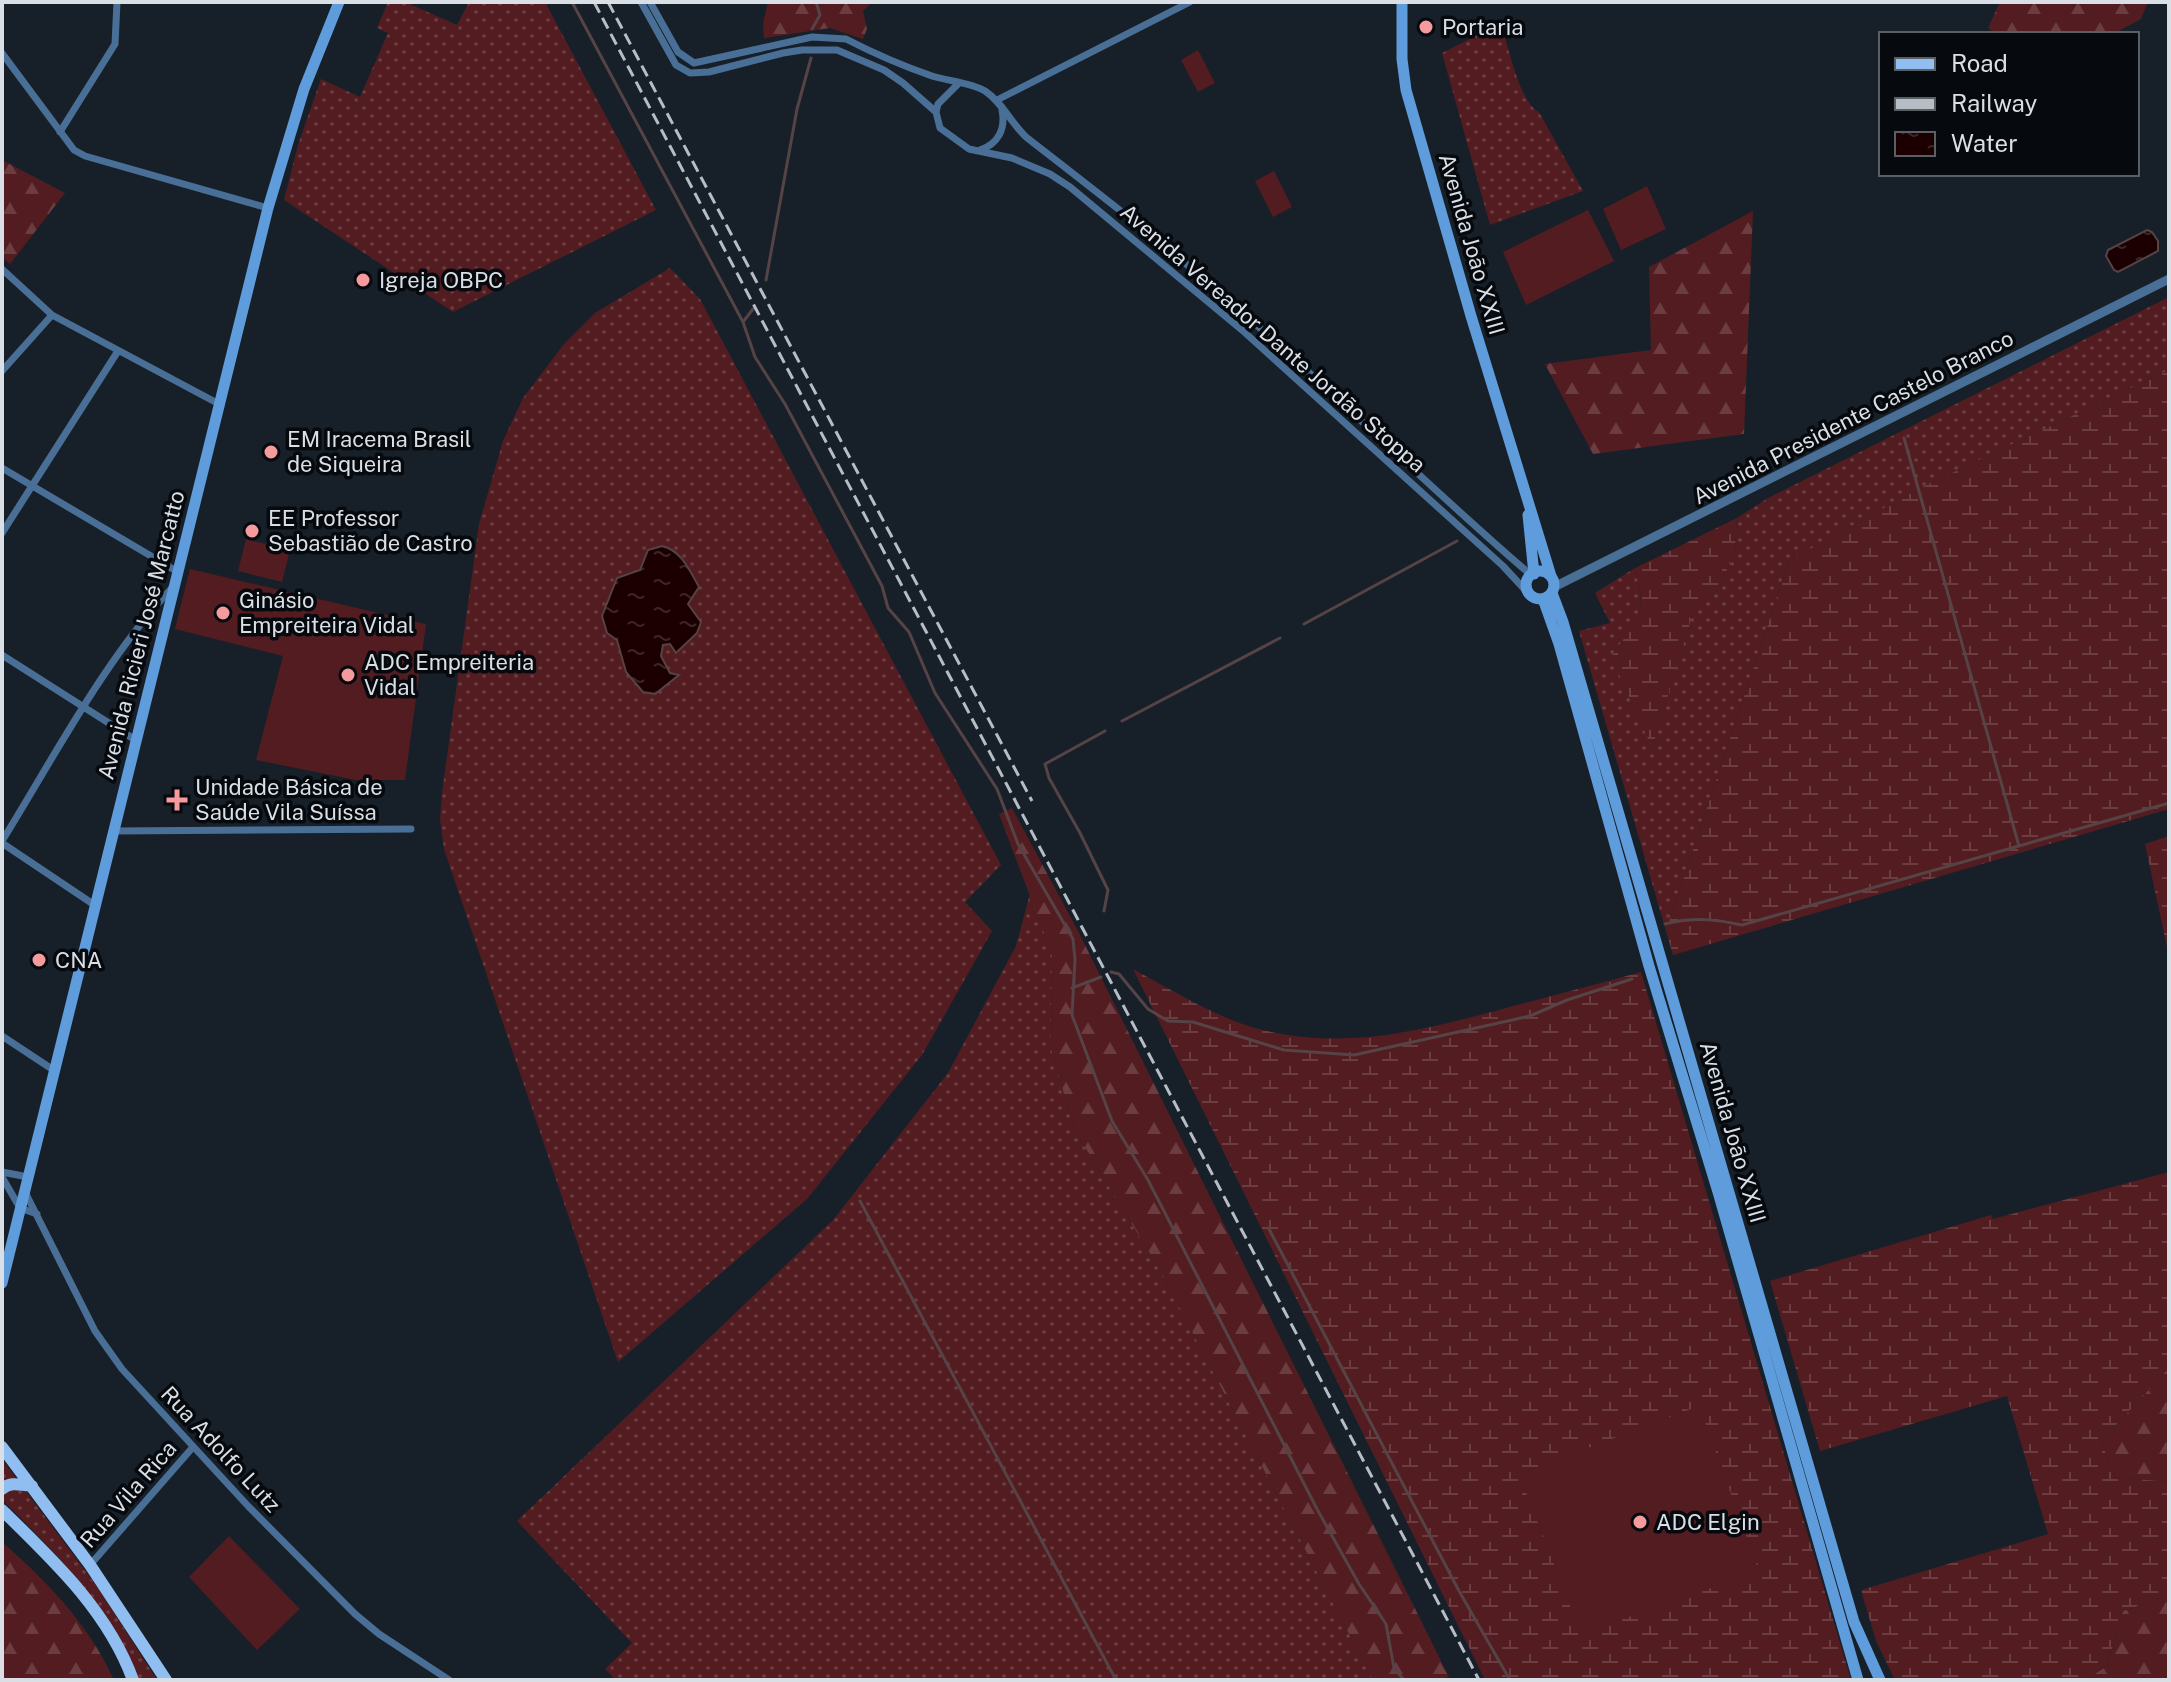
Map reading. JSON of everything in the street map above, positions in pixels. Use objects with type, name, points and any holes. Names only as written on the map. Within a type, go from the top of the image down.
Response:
[{"type":"main road","name":"Avenida Ricieri José Marcatto","points":[[2,1283],[268,208],[304,89],[339,2]]},
{"type":"main road","name":"Avenida João XXIII","points":[[1402,2],[1402,59],[1406,90],[1526,494],[1550,589],[1559,644],[1649,966],[1718,1192],[1858,1680]]},
{"type":"main road","name":"Avenida João XXIII","points":[[1526,494],[1532,574],[1526,584],[1529,594]]},
{"type":"main road","points":[[1529,594],[1550,589],[1545,572],[1532,574]]},
{"type":"main road","name":"Avenida João XXIII","points":[[1550,589],[1563,622],[1854,1622],[1880,1680]]},
{"type":"main road","points":[[2,1447],[90,1565],[166,1680]]},
{"type":"main road","points":[[2,1489],[6,1485],[16,1484],[32,1486]]},
{"type":"main road","points":[[3,1513],[50,1556],[89,1601],[133,1680]]},
{"type":"street","points":[[60,132],[115,44],[117,2]]},
{"type":"street","name":"Avenida Vereador Dante Jordão Stoppa","points":[[641,2],[676,65],[684,70],[709,72],[783,53],[837,50],[884,70],[936,112],[940,128],[969,149],[1012,158],[1050,174],[1127,232],[1254,340],[1503,566],[1529,594]]},
{"type":"street","points":[[650,2],[678,52],[694,63],[785,42],[832,37],[846,39],[927,74],[958,84],[974,85],[997,100],[1190,2]]},
{"type":"street","points":[[2,53],[74,150],[85,156],[268,208]]},
{"type":"street","points":[[936,112],[945,96],[958,84]]},
{"type":"street","name":"Avenida Vereador Dante Jordão Stoppa","points":[[997,100],[1026,137],[1237,307],[1405,464],[1532,574]]},
{"type":"street","points":[[969,149],[981,150],[998,139],[1004,119],[1002,108]]},
{"type":"street","points":[[2,269],[52,315],[219,404]]},
{"type":"street","name":"Avenida Presidente Castelo Branco","points":[[1550,589],[2169,279]]},
{"type":"street","points":[[2,371],[52,315]]},
{"type":"street","points":[[2,533],[118,351]]},
{"type":"street","points":[[2,468],[177,578],[147,615],[84,708],[2,842],[96,906]]},
{"type":"street","points":[[2,655],[137,741]]},
{"type":"street","points":[[113,831],[411,829]]},
{"type":"street","points":[[2,1036],[55,1071]]},
{"type":"street","points":[[2,1175],[28,1177]]},
{"type":"street","points":[[2,1175],[20,1208],[38,1214]]},
{"type":"street","name":"Rua Adolfo Lutz","points":[[25,1192],[107,1349],[193,1447],[355,1614],[379,1634],[449,1680]]},
{"type":"street","name":"Rua Vila Rica","points":[[90,1565],[193,1447]]},
{"type":"green space","points":[[388,2],[405,2],[457,25],[469,2],[545,2],[656,210],[453,312],[284,200],[298,145],[321,79],[360,97],[388,33],[377,28]]},
{"type":"green space","points":[[768,2],[872,2],[863,11],[867,29],[863,39],[830,28],[764,38],[763,23]]},
{"type":"green space","points":[[2000,2],[2148,2],[2141,19],[2117,32],[1993,32],[1988,28]]},
{"type":"green space","points":[[1501,23],[1520,85],[1539,112],[1583,191],[1490,225],[1442,53]]},
{"type":"green space","points":[[1198,50],[1215,83],[1198,92],[1181,60]]},
{"type":"green space","points":[[2,160],[65,193],[10,264],[2,257]]},
{"type":"green space","points":[[1274,171],[1292,207],[1273,217],[1255,181]]},
{"type":"green space","points":[[1647,186],[1666,229],[1621,250],[1603,209]]},
{"type":"green space","points":[[1588,210],[1614,261],[1526,305],[1503,252]]},
{"type":"green space","points":[[1753,211],[1744,434],[1593,454],[1545,364],[1651,350],[1649,267]]},
{"type":"green space","points":[[670,268],[700,299],[1001,865],[965,902],[992,931],[922,1055],[807,1199],[618,1362],[444,849],[440,819],[479,524],[503,441],[523,398],[564,344],[595,313]]},
{"type":"green space","points":[[2169,297],[2169,370],[1922,487],[1789,561],[1666,931],[1579,631],[1610,623],[1595,593],[1635,568],[1641,598],[1639,616],[1611,656],[1652,747],[1693,613],[1719,588],[1735,551],[1737,518],[1768,498]]},
{"type":"green space","points":[[2169,370],[2169,809],[1673,955],[1666,931],[1789,561],[1922,487]]},
{"type":"green space","points":[[1737,518],[1735,551],[1719,588],[1693,613],[1652,748],[1611,656],[1639,616],[1641,598],[1635,568]]},
{"type":"green space","points":[[246,539],[290,550],[282,582],[238,571]]},
{"type":"green space","name":"ADC Empreiteria Vidal","points":[[190,569],[426,624],[405,780],[356,780],[256,760],[283,656],[175,629]]},
{"type":"green space","points":[[1012,808],[1079,933],[1449,1677],[1440,1680],[1373,1680],[1160,1270],[1074,1129],[1051,1048],[1052,954],[999,814]]},
{"type":"green space","points":[[2169,836],[2169,957],[2145,844]]},
{"type":"green space","points":[[1030,894],[1052,954],[1051,1048],[1074,1129],[1160,1270],[1373,1680],[616,1680],[605,1669],[632,1643],[517,1521],[833,1220],[948,1073],[1016,946]]},
{"type":"green space","points":[[1133,969],[1235,1021],[1271,1032],[1330,1039],[1386,1035],[1442,1024],[1641,972],[1851,1680],[1485,1680]]},
{"type":"green space","points":[[2169,1172],[2169,1368],[2101,1441],[2115,1477],[2169,1482],[2169,1595],[2123,1611],[2107,1666],[2085,1680],[1895,1680],[1876,1641],[1861,1590],[2048,1534],[2007,1396],[1820,1451],[1770,1281],[1991,1215],[1993,1219]]},
{"type":"green space","points":[[2169,1368],[2169,1482],[2115,1477],[2101,1441]]},
{"type":"green space","name":"ADC Elgin","points":[[1699,1406],[1759,1571],[1581,1634],[1519,1474]]},
{"type":"green space","points":[[2,1459],[98,1588],[157,1680],[139,1680],[97,1605],[43,1541],[2,1500]]},
{"type":"green space","points":[[229,1536],[300,1609],[257,1650],[189,1577]]},
{"type":"green space","points":[[2,1542],[66,1605],[93,1641],[114,1680],[2,1680]]},
{"type":"green space","points":[[2169,1595],[2169,1680],[2085,1680],[2107,1666],[2123,1611]]},
{"type":"water","points":[[2147,230],[2158,241],[2158,251],[2118,272],[2114,270],[2106,256],[2108,250]]},
{"type":"water","points":[[662,546],[680,557],[699,587],[688,604],[701,622],[697,633],[676,653],[670,644],[663,645],[661,656],[670,673],[679,675],[655,694],[643,692],[626,672],[617,640],[607,633],[602,616],[617,578],[640,570],[648,550]]},
{"type":"waterway","points":[[572,2],[743,322],[755,357],[785,404],[882,586],[888,608],[909,632],[935,693],[997,789],[1018,844],[1073,939],[1072,1015],[1112,1121],[1148,1180],[1317,1509],[1359,1584],[1386,1624],[1394,1668],[1404,1680]]},
{"type":"waterway","points":[[812,29],[820,15],[816,2]]},
{"type":"waterway","points":[[766,280],[797,109],[811,58]]},
{"type":"waterway","points":[[743,322],[753,309]]},
{"type":"waterway","points":[[1904,438],[2019,846]]},
{"type":"waterway","points":[[1304,624],[1457,541]]},
{"type":"waterway","points":[[1122,721],[1280,638]]},
{"type":"waterway","points":[[1104,911],[1108,890],[1049,778],[1045,764],[1105,731]]},
{"type":"waterway","points":[[1665,924],[1704,920],[1742,925],[2169,803]]},
{"type":"waterway","points":[[1111,972],[1119,974],[1148,1009],[1168,1021],[1193,1022],[1284,1050],[1354,1055],[1530,1016],[1567,1000],[1632,979]]},
{"type":"waterway","points":[[1072,988],[1101,977]]},
{"type":"waterway","points":[[860,1201],[1116,1680]]},
{"type":"waterway","points":[[1269,1229],[1459,1591],[1510,1680]]},
{"type":"railway","points":[[594,2],[1479,1680]]},
{"type":"railway","points":[[608,2],[1032,801]]},
{"type":"place","name":"Portaria","points":[[1426,27]]},
{"type":"place","name":"Igreja OBPC","points":[[363,280]]},
{"type":"place","name":"EM Iracema Brasil de Siqueira","points":[[271,452]]},
{"type":"place","name":"EE Professor Sebastião de Castro","points":[[252,531]]},
{"type":"place","name":"Ginásio Empreiteira Vidal","points":[[223,613]]},
{"type":"place","name":"ADC Empreiteria Vidal","points":[[348,675]]},
{"type":"place","name":"Unidade Básica de Saúde Vila Suíssa","points":[[177,800]]},
{"type":"place","name":"CNA","points":[[39,960]]},
{"type":"place","name":"ADC Elgin","points":[[1640,1522]]}]
